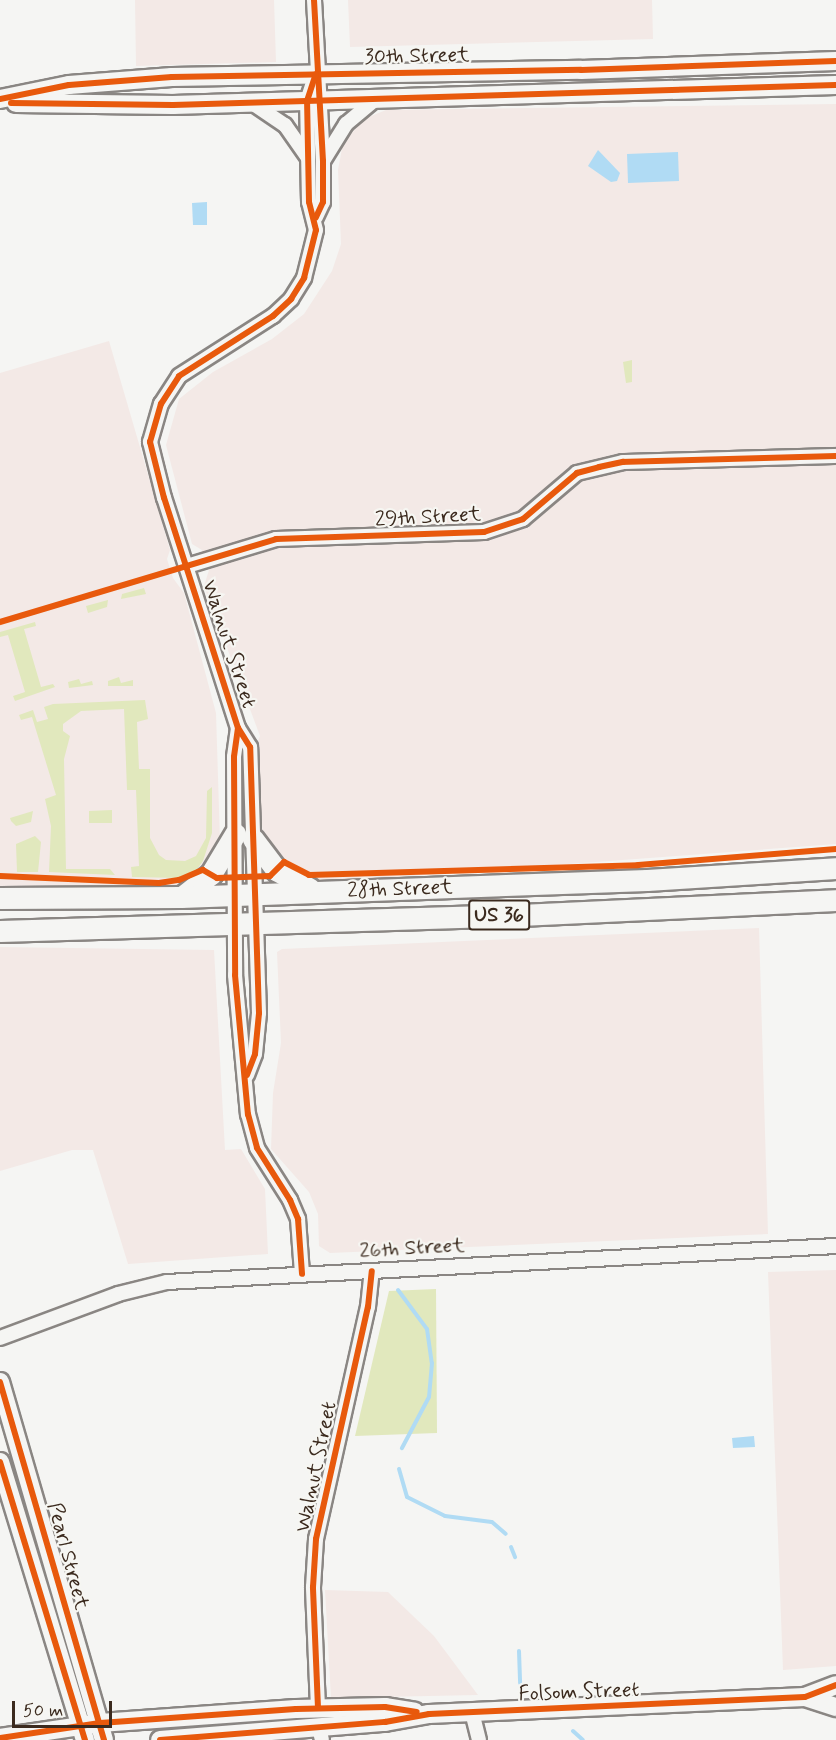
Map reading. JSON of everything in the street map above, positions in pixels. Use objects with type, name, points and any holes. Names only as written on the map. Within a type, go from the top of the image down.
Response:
[{"type":"highway","points":[[181,897],[211,874],[244,836],[276,870],[316,892]]},
{"type":"highway","name":"28th Street","points":[[0,898],[181,897],[657,879],[836,868]]},
{"type":"highway","name":"28th Street","points":[[0,931],[246,924],[836,900]]},
{"type":"main road","name":"30th Street","points":[[0,101],[79,84],[184,76],[581,70],[836,61]]},
{"type":"main road","name":"30th Street","points":[[0,101],[84,106],[836,85]]},
{"type":"main road","name":"Pearl Street","points":[[0,1382],[102,1732]]},
{"type":"main road","name":"Pearl Street","points":[[0,1462],[82,1733]]},
{"type":"main road","points":[[11,1498],[23,1518],[38,1565],[51,1578],[57,1578]]},
{"type":"main road","name":"Folsom Street","points":[[160,1740],[320,1734],[429,1714],[805,1697],[836,1685]]},
{"type":"main road","name":"Folsom Street","points":[[805,1697],[836,1707]]},
{"type":"main road","name":"Folsom Street","points":[[0,1738],[102,1732],[318,1708],[385,1707],[429,1714]]},
{"type":"street","name":"Walnut Street","points":[[314,0],[316,74],[308,158],[309,202],[316,217]]},
{"type":"street","points":[[323,160],[346,124],[375,99]]},
{"type":"street","name":"Walnut Street","points":[[302,1274],[298,1219],[290,1200],[264,1162],[251,1131],[247,1075],[237,1015],[246,924],[244,836],[234,757],[238,728],[153,461],[154,420],[179,376],[261,325],[291,299],[310,264],[316,217],[323,202],[323,160],[314,101]]},
{"type":"street","points":[[252,102],[285,125],[308,158]]},
{"type":"street","name":"29th Street","points":[[187,567],[276,539],[484,532],[523,519],[577,473],[615,464],[836,456]]},
{"type":"street","name":"Walnut Street","points":[[246,894],[246,924],[258,1032],[247,1075]]},
{"type":"street","name":"26th Street","points":[[0,1338],[147,1286],[302,1274],[836,1246]]},
{"type":"street","name":"Walnut Street","points":[[318,1708],[313,1587],[316,1539],[368,1307],[372,1271]]},
{"type":"street","points":[[472,1712],[478,1740]]},
{"type":"shaded area","points":[[135,0],[274,0],[276,62],[136,66]]},
{"type":"shaded area","points":[[348,0],[652,0],[653,39],[350,47]]},
{"type":"shaded area","points":[[836,104],[836,844],[316,883],[292,875],[263,838],[256,746],[260,736],[204,586],[209,570],[202,550],[192,544],[166,445],[179,399],[213,372],[272,339],[304,314],[332,271],[341,244],[338,170],[343,143],[364,119],[386,110]]},
{"type":"shaded area","points":[[109,341],[170,550],[167,559],[173,578],[184,593],[216,713],[220,841],[217,853],[190,882],[179,885],[0,886],[0,373]]},
{"type":"shaded area","points":[[759,928],[768,1234],[330,1253],[319,1246],[318,1214],[309,1192],[271,1149],[273,1093],[281,1043],[277,952],[282,949]]},
{"type":"shaded area","points":[[0,947],[214,950],[225,1150],[241,1149],[265,1189],[268,1254],[128,1264],[93,1150],[72,1150],[0,1171]]},
{"type":"shaded area","points":[[836,1270],[836,1666],[783,1670],[768,1272]]},
{"type":"shaded area","points":[[325,1590],[388,1592],[434,1636],[478,1695],[331,1698]]},
{"type":"green space","points":[[632,360],[632,382],[626,383],[623,362]]},
{"type":"green space","points":[[144,588],[146,594],[121,599],[122,594]]},
{"type":"green space","points":[[108,600],[107,607],[88,613],[86,606]]},
{"type":"green space","points":[[35,622],[36,626],[24,629],[41,687],[53,684],[55,687],[15,701],[13,696],[25,692],[8,635],[0,637],[0,632]]},
{"type":"green space","points":[[119,677],[121,683],[133,680],[133,686],[108,686],[108,681]]},
{"type":"green space","points":[[79,679],[81,684],[92,681],[93,685],[69,688],[68,682]]},
{"type":"green space","points":[[145,700],[148,719],[137,722],[139,769],[150,769],[150,838],[159,855],[166,860],[185,861],[196,856],[206,838],[207,791],[212,787],[212,833],[203,861],[195,872],[180,878],[132,877],[131,867],[139,866],[136,790],[127,790],[124,709],[81,711],[63,724],[63,731],[70,736],[64,759],[66,869],[110,869],[115,875],[49,872],[51,826],[45,799],[56,795],[32,717],[21,720],[19,715],[33,710],[37,722],[48,719],[44,707],[53,704]]},
{"type":"green space","points":[[112,810],[112,823],[89,823],[89,811]]},
{"type":"green space","points":[[33,811],[31,822],[16,826],[11,821],[10,818]]},
{"type":"green space","points":[[35,836],[41,842],[38,872],[17,872],[16,844]]},
{"type":"green space","points":[[436,1289],[437,1433],[355,1436],[389,1291]]},
{"type":"water","points":[[598,150],[620,173],[617,181],[611,182],[588,166]]},
{"type":"water","points":[[678,152],[679,181],[628,183],[627,154]]},
{"type":"water","points":[[207,202],[207,225],[193,225],[192,203]]},
{"type":"water","points":[[754,1436],[755,1447],[733,1448],[732,1438]]},
{"type":"waterway","points":[[398,1290],[427,1329],[432,1363],[429,1397],[402,1448]]},
{"type":"waterway","points":[[399,1469],[407,1497],[445,1516],[492,1522],[506,1534]]},
{"type":"waterway","points":[[511,1547],[515,1557]]},
{"type":"waterway","points":[[519,1651],[520,1683]]},
{"type":"waterway","points":[[573,1731],[583,1740]]},
{"type":"cycle path","points":[[314,0],[323,161],[323,202],[316,217]]},
{"type":"cycle path","points":[[0,99],[69,85],[172,77],[581,70],[836,61]]},
{"type":"cycle path","points":[[247,1075],[255,1054],[259,1013],[250,747],[238,728],[164,498],[150,442],[161,404],[179,376],[273,316],[291,299],[304,278],[316,230],[309,202],[307,101],[316,74]]},
{"type":"cycle path","points":[[11,103],[173,105],[836,85]]},
{"type":"cycle path","points":[[0,622],[276,539],[484,532],[523,519],[577,473],[623,462],[836,456]]},
{"type":"cycle path","points":[[238,728],[234,757],[235,975],[248,1114],[257,1148],[290,1200],[298,1219],[302,1274]]},
{"type":"cycle path","points":[[0,876],[159,883],[179,880],[203,870],[217,878],[270,876],[284,862],[309,875],[638,865],[836,849]]},
{"type":"cycle path","points":[[318,1708],[313,1587],[316,1539],[368,1307],[372,1271]]},
{"type":"cycle path","points":[[0,1382],[104,1740]]},
{"type":"cycle path","points":[[0,1462],[85,1740]]},
{"type":"cycle path","points":[[160,1740],[385,1722],[429,1714],[805,1697],[836,1685]]},
{"type":"cycle path","points":[[0,1738],[100,1723],[296,1709],[385,1707],[417,1712]]}]
